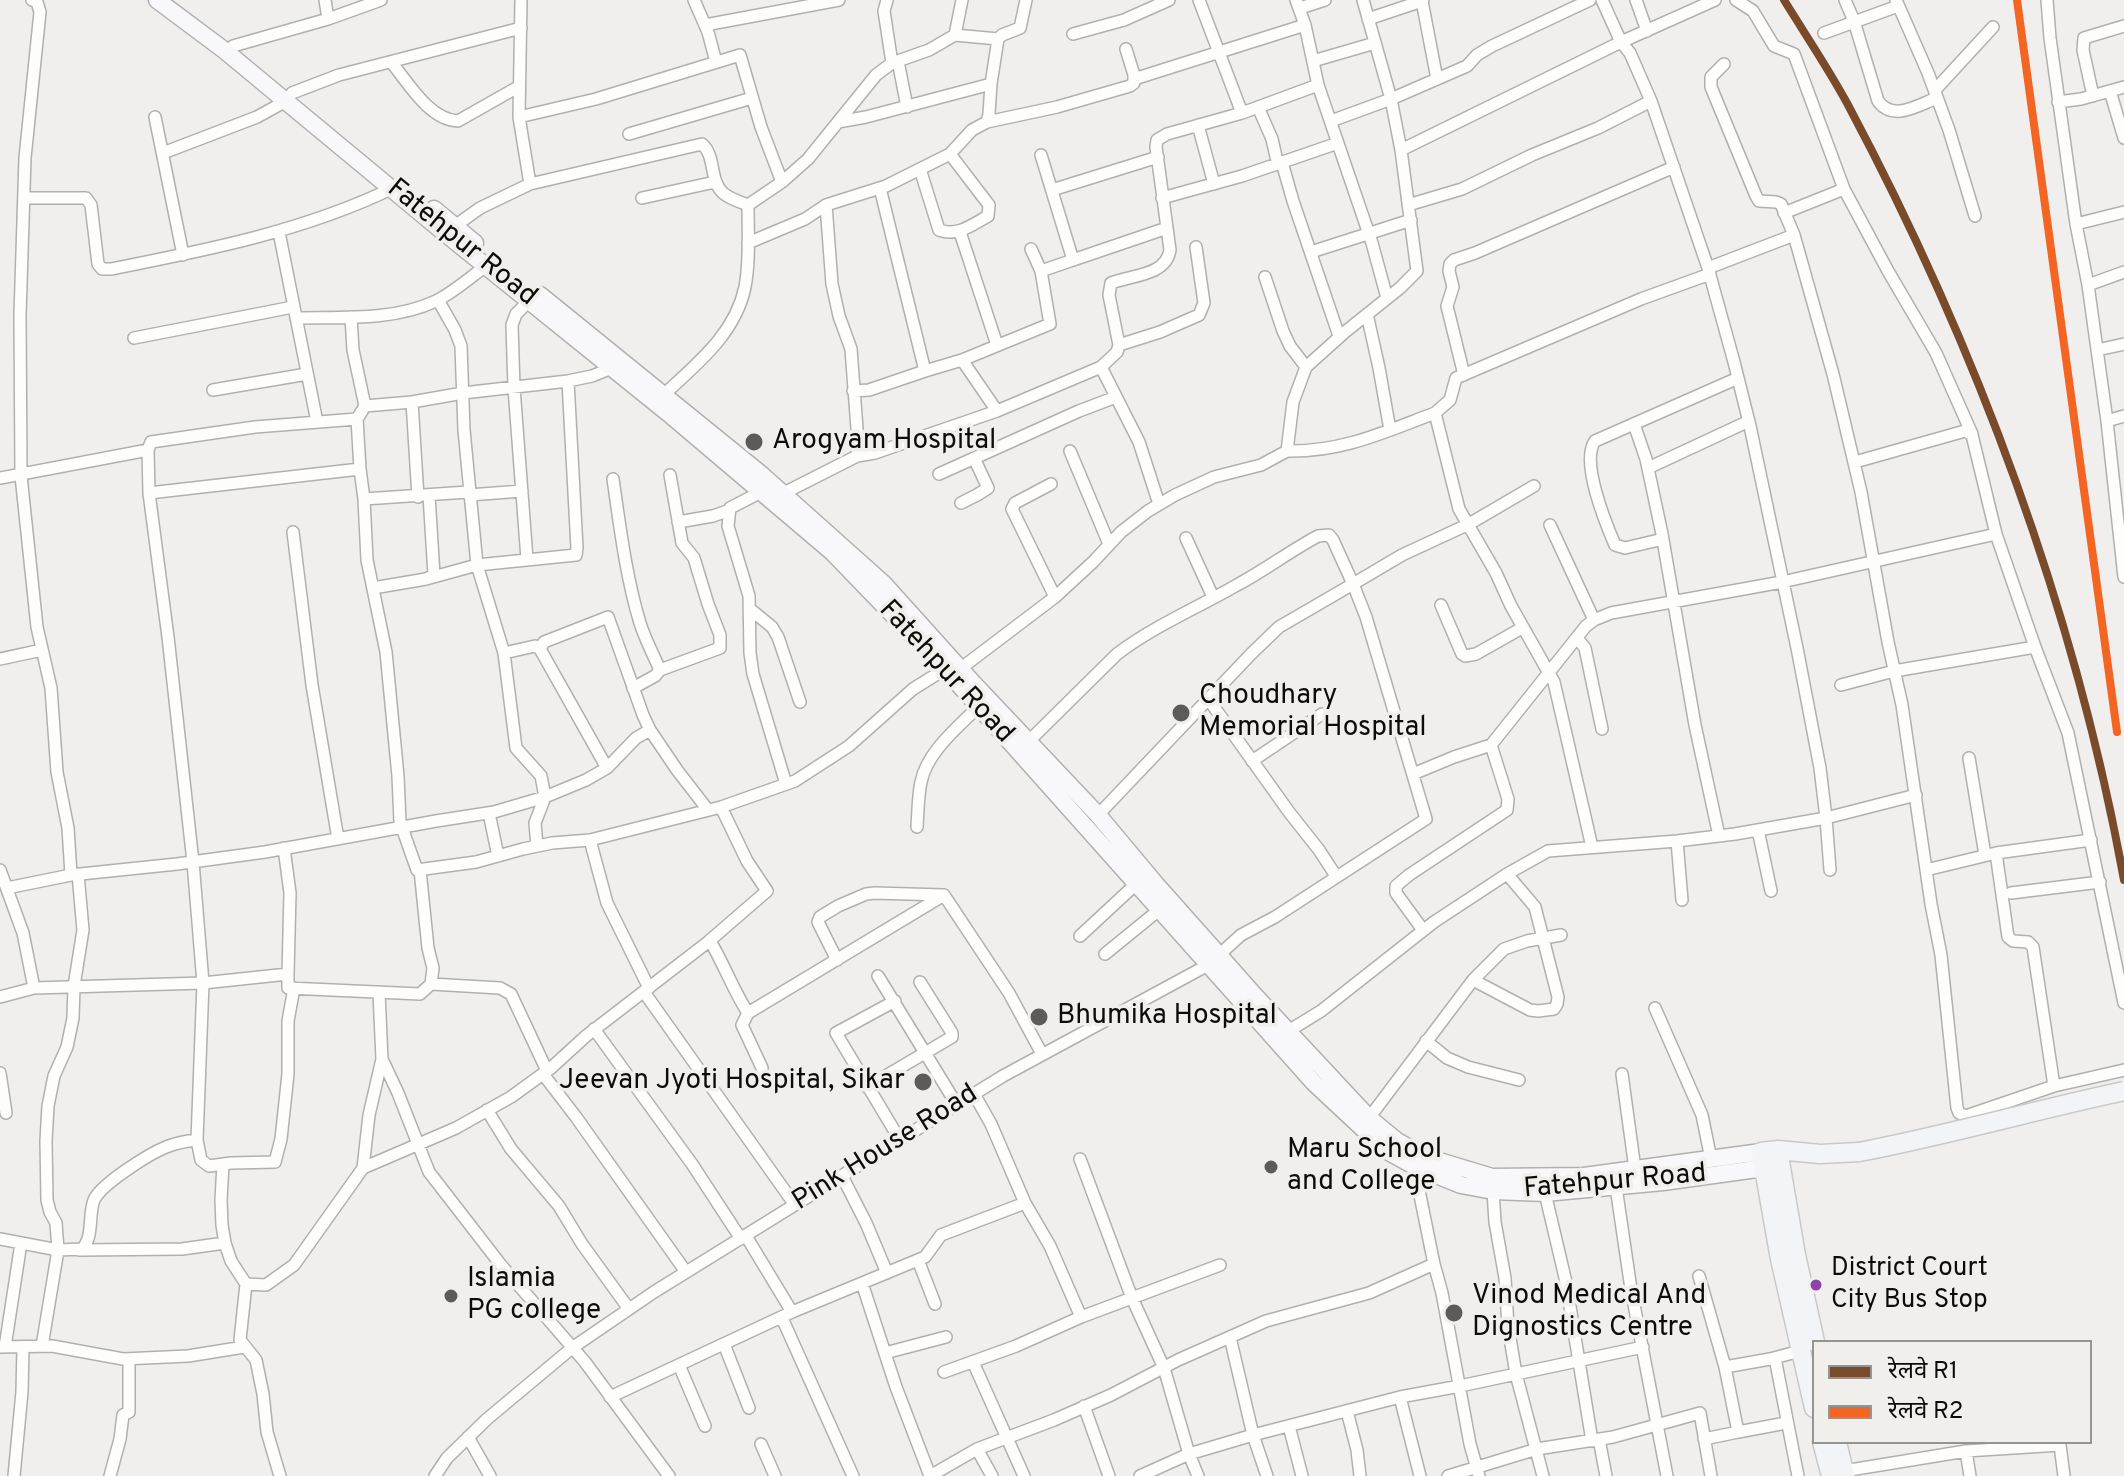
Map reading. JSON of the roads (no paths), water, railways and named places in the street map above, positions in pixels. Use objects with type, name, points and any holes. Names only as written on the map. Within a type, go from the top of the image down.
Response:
[{"type":"main road","points":[[1812,1388],[1796,1255],[1771,1159],[1859,1152],[1934,1138],[2001,1118],[2124,1091]]},
{"type":"main road","points":[[1823,1444],[1840,1474]]},
{"type":"main road","points":[[1837,1444],[1840,1474]]},
{"type":"street","points":[[32,0],[37,2],[40,12],[25,158],[20,315],[21,476],[37,627],[51,688],[57,772],[83,930],[70,1036],[54,1076],[48,1106],[47,1200],[56,1223],[58,1250],[42,1346]]},
{"type":"street","name":"Fatehpur Road","points":[[157,0],[289,97],[393,188],[426,210],[487,265],[612,368],[660,398],[832,552],[952,669],[978,707],[1159,910],[1214,960],[1282,1036],[1314,1083],[1365,1123],[1387,1151],[1461,1185],[1493,1191],[1545,1193],[1700,1178],[1771,1159]]},
{"type":"street","points":[[174,0],[233,46],[289,97],[426,210],[455,226],[660,398],[690,372],[733,322],[745,288],[748,205]]},
{"type":"street","points":[[325,0],[328,19]]},
{"type":"street","points":[[233,46],[328,19],[381,0]]},
{"type":"street","points":[[521,0],[519,117],[530,184]]},
{"type":"street","points":[[694,0],[716,62]]},
{"type":"street","points":[[705,25],[839,0]]},
{"type":"street","points":[[887,0],[884,11],[907,107]]},
{"type":"street","points":[[955,35],[962,0]]},
{"type":"street","points":[[987,122],[998,39],[1020,28],[1026,0]]},
{"type":"street","points":[[1199,0],[1242,113]]},
{"type":"street","points":[[1325,0],[1298,4],[1318,85],[1369,234],[1387,298]]},
{"type":"street","points":[[1287,451],[1293,402],[1306,367],[1417,271],[1391,99],[1363,0]]},
{"type":"street","points":[[1368,19],[1423,0],[1437,79]]},
{"type":"street","points":[[1331,121],[1467,66],[1492,46],[1590,0]]},
{"type":"street","points":[[1602,0],[1651,101],[1709,271],[1738,378],[1817,753],[1830,870]]},
{"type":"street","points":[[1636,0],[1647,31]]},
{"type":"street","points":[[1401,150],[1621,42],[1715,0]]},
{"type":"street","points":[[1736,0],[1753,11],[1774,46],[1794,54],[1844,189],[1936,353],[1972,435],[1996,534],[2068,733],[2124,1003]]},
{"type":"street","points":[[1845,0],[1878,101],[1891,112],[1899,112],[1936,94],[1993,27]]},
{"type":"street","points":[[2047,0],[2058,102],[2120,495],[2124,577]]},
{"type":"street","points":[[1073,34],[1124,20],[1161,2]]},
{"type":"street","points":[[1824,33],[1897,3],[1936,94],[1975,216]]},
{"type":"street","points":[[1134,79],[1305,25]]},
{"type":"street","points":[[2093,96],[2083,50],[2084,38],[2124,26]]},
{"type":"street","points":[[163,153],[257,117],[289,97],[339,75],[521,28]]},
{"type":"street","points":[[748,205],[782,182],[808,159],[876,75],[895,62],[929,50],[955,35],[998,39]]},
{"type":"street","points":[[1313,61],[1375,43]]},
{"type":"street","points":[[748,243],[805,219],[826,205],[880,188],[950,154],[972,130],[987,122],[1057,107],[1130,86],[1134,79],[1126,49]]},
{"type":"street","points":[[519,117],[596,99],[740,55],[782,182]]},
{"type":"street","points":[[391,62],[434,114],[449,121],[458,121],[518,87]]},
{"type":"street","points":[[1724,64],[1711,77],[1711,87],[1756,196],[1759,201],[1781,204],[1794,235],[1855,462],[1916,795],[1941,955],[1957,1108],[1959,1113],[1966,1116],[2054,1086],[2124,1070]]},
{"type":"street","points":[[838,122],[991,84]]},
{"type":"street","points":[[678,522],[713,516],[771,495],[857,456],[875,453],[997,411],[1101,367],[1117,352],[1119,345],[1109,295],[1111,283],[1142,275],[1166,263],[1170,250],[1157,140],[1161,136],[1242,113],[1318,85]]},
{"type":"street","points":[[2058,102],[2124,87]]},
{"type":"street","points":[[2110,91],[2124,138]]},
{"type":"street","points":[[629,134],[752,98]]},
{"type":"street","points":[[1408,205],[1462,189],[1651,101]]},
{"type":"street","points":[[1258,107],[1272,139],[1277,161],[1281,164],[1339,336]]},
{"type":"street","points":[[155,117],[183,255]]},
{"type":"street","points":[[1198,125],[1214,184]]},
{"type":"street","points":[[1162,198],[1281,164],[1338,143]]},
{"type":"street","points":[[455,226],[480,208],[530,184],[702,144],[707,149],[715,182],[723,194],[748,205]]},
{"type":"street","points":[[920,169],[939,230],[945,233],[960,232],[988,216],[989,205],[950,154]]},
{"type":"street","points":[[1041,155],[1073,260]]},
{"type":"street","points":[[1052,190],[1158,157]]},
{"type":"street","points":[[1464,375],[1447,306],[1453,287],[1450,264],[1454,260],[1674,167]]},
{"type":"street","points":[[642,198],[715,182]]},
{"type":"street","points":[[24,198],[86,198],[91,205],[98,264],[102,269],[111,269],[279,232],[328,216],[393,188]]},
{"type":"street","points":[[880,188],[925,371]]},
{"type":"street","points":[[1784,213],[1844,189]]},
{"type":"street","points":[[826,205],[832,284],[851,349],[857,456]]},
{"type":"street","points":[[2076,224],[2124,212]]},
{"type":"street","points":[[1311,252],[1411,220]]},
{"type":"street","points":[[1041,271],[1167,228]]},
{"type":"street","points":[[279,232],[317,422]]},
{"type":"street","points":[[960,232],[997,345]]},
{"type":"street","points":[[351,317],[353,350],[365,406],[357,419],[367,560],[386,652],[400,822],[417,870],[420,870],[476,862],[537,846],[590,840],[721,807],[795,781],[849,746],[913,689],[952,669],[1055,597],[1121,532],[1175,495],[1214,477],[1261,465],[1287,451],[1310,451],[1355,443],[1435,413],[1450,400],[1456,378],[1794,235]]},
{"type":"street","points":[[1119,345],[1199,315],[1204,303],[1196,247]]},
{"type":"street","points":[[853,391],[869,390],[962,360],[1050,324],[1041,271],[1031,249]]},
{"type":"street","points":[[134,338],[295,312],[351,317],[406,312],[438,300],[487,265]]},
{"type":"street","points":[[2088,285],[2124,272]]},
{"type":"street","points":[[1265,277],[1283,331],[1306,367]]},
{"type":"street","points":[[438,300],[461,346],[468,494],[477,565],[504,653],[516,748],[541,776],[545,797],[535,823],[537,846]]},
{"type":"street","points":[[527,559],[514,388],[513,320],[530,300]]},
{"type":"street","points":[[1367,314],[1390,430]]},
{"type":"street","points":[[2097,350],[2124,344]]},
{"type":"street","points":[[962,360],[997,411]]},
{"type":"street","points":[[1101,367],[1139,442],[1159,504]]},
{"type":"street","points":[[365,406],[568,381],[612,368]]},
{"type":"street","points":[[213,390],[307,374]]},
{"type":"street","points":[[1663,539],[1625,548],[1615,545],[1590,467],[1590,447],[1595,441],[1738,378]]},
{"type":"street","points":[[373,588],[426,579],[477,565],[576,555],[568,381]]},
{"type":"street","points":[[939,474],[1116,397]]},
{"type":"street","points":[[412,402],[434,575],[426,579]]},
{"type":"street","points":[[1435,413],[1459,509],[1554,682],[1592,847]]},
{"type":"street","points":[[2107,421],[2124,416]]},
{"type":"street","points":[[294,988],[288,1021],[288,1074],[281,1139],[275,1162],[209,1166],[201,1160],[197,1140],[203,983],[193,862],[149,493],[148,450],[151,442],[215,432],[357,419]]},
{"type":"street","points":[[1648,468],[1749,421]]},
{"type":"street","points":[[1634,424],[1648,468],[1663,539],[1695,725],[1719,836]]},
{"type":"street","points":[[1855,462],[1961,432],[1968,431],[1972,435]]},
{"type":"street","points":[[0,478],[148,450]]},
{"type":"street","points":[[1070,451],[1109,544]]},
{"type":"street","points":[[961,503],[988,488],[974,458]]},
{"type":"street","points":[[149,493],[360,469]]},
{"type":"street","points":[[633,688],[660,670],[720,648],[721,644],[694,558],[682,543],[670,475]]},
{"type":"street","points":[[613,479],[636,607],[660,670]]},
{"type":"street","points":[[1051,484],[1015,503],[1012,509],[1055,597]]},
{"type":"street","points":[[1098,815],[1279,627],[1402,555],[1469,524],[1534,486]]},
{"type":"street","points":[[364,499],[522,491]]},
{"type":"street","points":[[730,510],[728,526],[749,596],[753,674],[786,784]]},
{"type":"street","points":[[1550,525],[1594,620]]},
{"type":"street","points":[[293,532],[312,685],[338,839]]},
{"type":"street","points":[[1028,742],[1132,643],[1324,534],[1333,540],[1366,617],[1413,774],[1491,745],[1577,638],[1594,620],[1611,613],[1782,582],[1996,534]]},
{"type":"street","points":[[1186,538],[1213,597]]},
{"type":"street","points":[[1441,605],[1465,656],[1476,654],[1522,628]]},
{"type":"street","points":[[750,609],[772,627],[778,637],[800,702]]},
{"type":"street","points":[[540,649],[544,642],[608,617],[650,730],[708,810]]},
{"type":"street","points":[[1577,638],[1585,648],[1602,729]]},
{"type":"street","points":[[504,653],[535,646],[540,649],[607,768]]},
{"type":"street","points":[[1841,685],[1894,671],[2035,647]]},
{"type":"street","points":[[0,659],[42,650]]},
{"type":"street","points":[[952,669],[1098,815],[1214,960]]},
{"type":"street","points":[[1209,700],[1336,876]]},
{"type":"street","points":[[917,827],[921,782],[927,766],[937,750],[978,707]]},
{"type":"street","points":[[1252,761],[1322,714]]},
{"type":"street","points":[[7,888],[75,874],[193,862],[489,813],[545,797],[586,780],[607,768],[636,738],[650,730]]},
{"type":"street","points":[[1423,930],[1396,893],[1396,886],[1507,810],[1508,799],[1491,745]]},
{"type":"street","points":[[1969,758],[2010,940],[2032,943],[2054,1086]]},
{"type":"street","name":"Pink House Road","points":[[435,1476],[447,1458],[487,1419],[572,1348],[629,1309],[974,1094],[1214,960],[1241,935],[1275,917],[1426,819],[1413,774]]},
{"type":"street","points":[[1282,1036],[1321,1011],[1423,930],[1507,874],[1548,851],[1719,836],[1826,818],[1916,795]]},
{"type":"street","points":[[363,1168],[456,1128],[511,1097],[710,941],[767,891],[747,861],[721,807]]},
{"type":"street","points":[[489,813],[498,856]]},
{"type":"street","points":[[1758,830],[1771,891]]},
{"type":"street","points":[[590,840],[607,903],[646,990],[795,1205]]},
{"type":"street","points":[[1926,870],[1990,854],[2091,840]]},
{"type":"street","points":[[1677,841],[1682,900]]},
{"type":"street","points":[[284,848],[290,893],[288,988],[420,994],[431,984],[433,968],[420,870]]},
{"type":"street","points":[[0,870],[23,933],[34,988]]},
{"type":"street","points":[[1473,980],[1530,1010],[1554,1009],[1557,1004],[1558,997],[1535,907],[1507,874]]},
{"type":"street","points":[[2011,893],[2100,882]]},
{"type":"street","points":[[1080,936],[1136,884]]},
{"type":"street","points":[[837,960],[818,922],[820,917],[838,906],[875,893],[944,895]]},
{"type":"street","points":[[762,1068],[742,1025],[748,1013],[944,895]]},
{"type":"street","points":[[944,895],[1009,993],[1042,1054]]},
{"type":"street","points":[[1105,954],[1159,910]]},
{"type":"street","points":[[1561,935],[1504,949],[1473,980],[1365,1123],[1426,1157],[1492,1177],[1555,1178],[1711,1159],[1771,1159]]},
{"type":"street","points":[[710,941],[748,1013]]},
{"type":"street","points":[[0,997],[34,988],[203,983],[288,974]]},
{"type":"street","points":[[878,976],[957,1105]]},
{"type":"street","points":[[867,1087],[953,1035],[920,982]]},
{"type":"street","points":[[431,984],[500,988],[511,994],[545,1072],[686,1272]]},
{"type":"street","points":[[246,1284],[266,1285],[294,1265],[363,1168],[369,1115],[382,1059],[379,993]]},
{"type":"street","points":[[895,1001],[836,1033],[900,1140]]},
{"type":"street","points":[[1655,1008],[1702,1115],[1711,1159]]},
{"type":"street","points":[[594,1029],[744,1237],[787,1315],[853,1476]]},
{"type":"street","points":[[1426,1041],[1447,1058],[1468,1067],[1519,1080]]},
{"type":"street","points":[[382,1059],[429,1172],[501,1265],[572,1348],[669,1476]]},
{"type":"street","points":[[0,1073],[6,1113]]},
{"type":"street","points":[[1622,1074],[1635,1169]]},
{"type":"street","points":[[974,1094],[991,1124],[1025,1203],[1050,1246],[1081,1317]]},
{"type":"street","points":[[487,1110],[511,1149],[559,1206],[629,1309]]},
{"type":"street","points":[[1966,1116],[1973,1141]]},
{"type":"street","points":[[79,1250],[88,1241],[93,1202],[104,1187],[164,1148],[197,1140]]},
{"type":"street","points":[[1080,1159],[1132,1298],[1164,1368],[1198,1476]]},
{"type":"street","points":[[223,1164],[221,1213],[225,1243],[231,1261],[246,1284],[240,1334],[244,1347]]},
{"type":"street","points":[[1414,1166],[1478,1471]]},
{"type":"street","points":[[842,1176],[887,1273]]},
{"type":"street","points":[[1616,1187],[1631,1289],[1667,1476]]},
{"type":"street","points":[[1493,1191],[1516,1374],[1543,1476]]},
{"type":"street","points":[[1545,1193],[1566,1282],[1578,1361],[1595,1440],[1606,1476]]},
{"type":"street","points":[[610,1397],[787,1315],[918,1260],[930,1253],[941,1235],[1025,1203]]},
{"type":"street","points":[[0,1239],[58,1250],[170,1249],[225,1243]]},
{"type":"street","points":[[21,1243],[2,1347],[52,1346],[129,1359],[188,1356],[244,1347],[256,1360],[267,1432],[280,1476]]},
{"type":"street","points":[[918,1260],[935,1304]]},
{"type":"street","points":[[862,1283],[896,1387],[930,1476],[977,1449],[1084,1406],[1266,1321],[1369,1293],[1434,1264]]},
{"type":"street","points":[[944,1372],[1220,1265]]},
{"type":"street","points":[[1699,1276],[1725,1367],[1738,1432]]},
{"type":"street","points":[[885,1353],[946,1337]]},
{"type":"street","points":[[1230,1337],[1253,1435],[1267,1476]]},
{"type":"street","points":[[724,1344],[749,1408]]},
{"type":"street","points":[[14,1476],[23,1347]]},
{"type":"street","points":[[1140,1476],[1189,1454],[1400,1397],[1643,1347]]},
{"type":"street","points":[[1725,1367],[1775,1358],[1808,1347]]},
{"type":"street","points":[[1775,1358],[1798,1476]]},
{"type":"street","points":[[110,1476],[123,1415],[129,1412],[129,1359]]},
{"type":"street","points":[[973,1362],[1024,1476]]},
{"type":"street","points":[[679,1365],[705,1426]]},
{"type":"street","points":[[1400,1397],[1420,1476]]},
{"type":"street","points":[[1084,1406],[1109,1476]]},
{"type":"street","points":[[1347,1411],[1360,1476]]},
{"type":"street","points":[[1448,1476],[1478,1471],[1537,1449],[1613,1437],[1700,1413],[1711,1476]]},
{"type":"street","points":[[1704,1439],[1786,1423]]},
{"type":"street","points":[[1289,1426],[1302,1476]]},
{"type":"street","points":[[468,1437],[490,1476]]},
{"type":"street","points":[[761,1444],[775,1476]]},
{"type":"street","points":[[1840,1474],[1884,1470],[1966,1451],[2060,1445],[2064,1476]]},
{"type":"street","points":[[977,1449],[992,1476]]},
{"type":"street","points":[[1966,1451],[1970,1476]]},
{"type":"rail line","name":"R1","points":[[1784,0],[1840,90],[1894,195],[1938,289],[2016,481],[2078,679],[2124,880]]},
{"type":"rail line","name":"R2","points":[[2017,0],[2117,732]]},
{"type":"place","name":"Arogyam Hospital","points":[[754,442]]},
{"type":"place","name":"Choudhary Memorial Hospital","points":[[1181,713]]},
{"type":"place","name":"Bhumika Hospital","points":[[1039,1017]]},
{"type":"place","name":"Jeevan Jyoti Hospital, Sikar","points":[[923,1082]]},
{"type":"place","name":"Maru School and College","points":[[1271,1167]]},
{"type":"place","name":"District Court City Bus Stop","points":[[1816,1285]]},
{"type":"place","name":"Islamia PG college","points":[[451,1296]]},
{"type":"place","name":"Vinod Medical And Dignostics Centre","points":[[1454,1313]]}]
